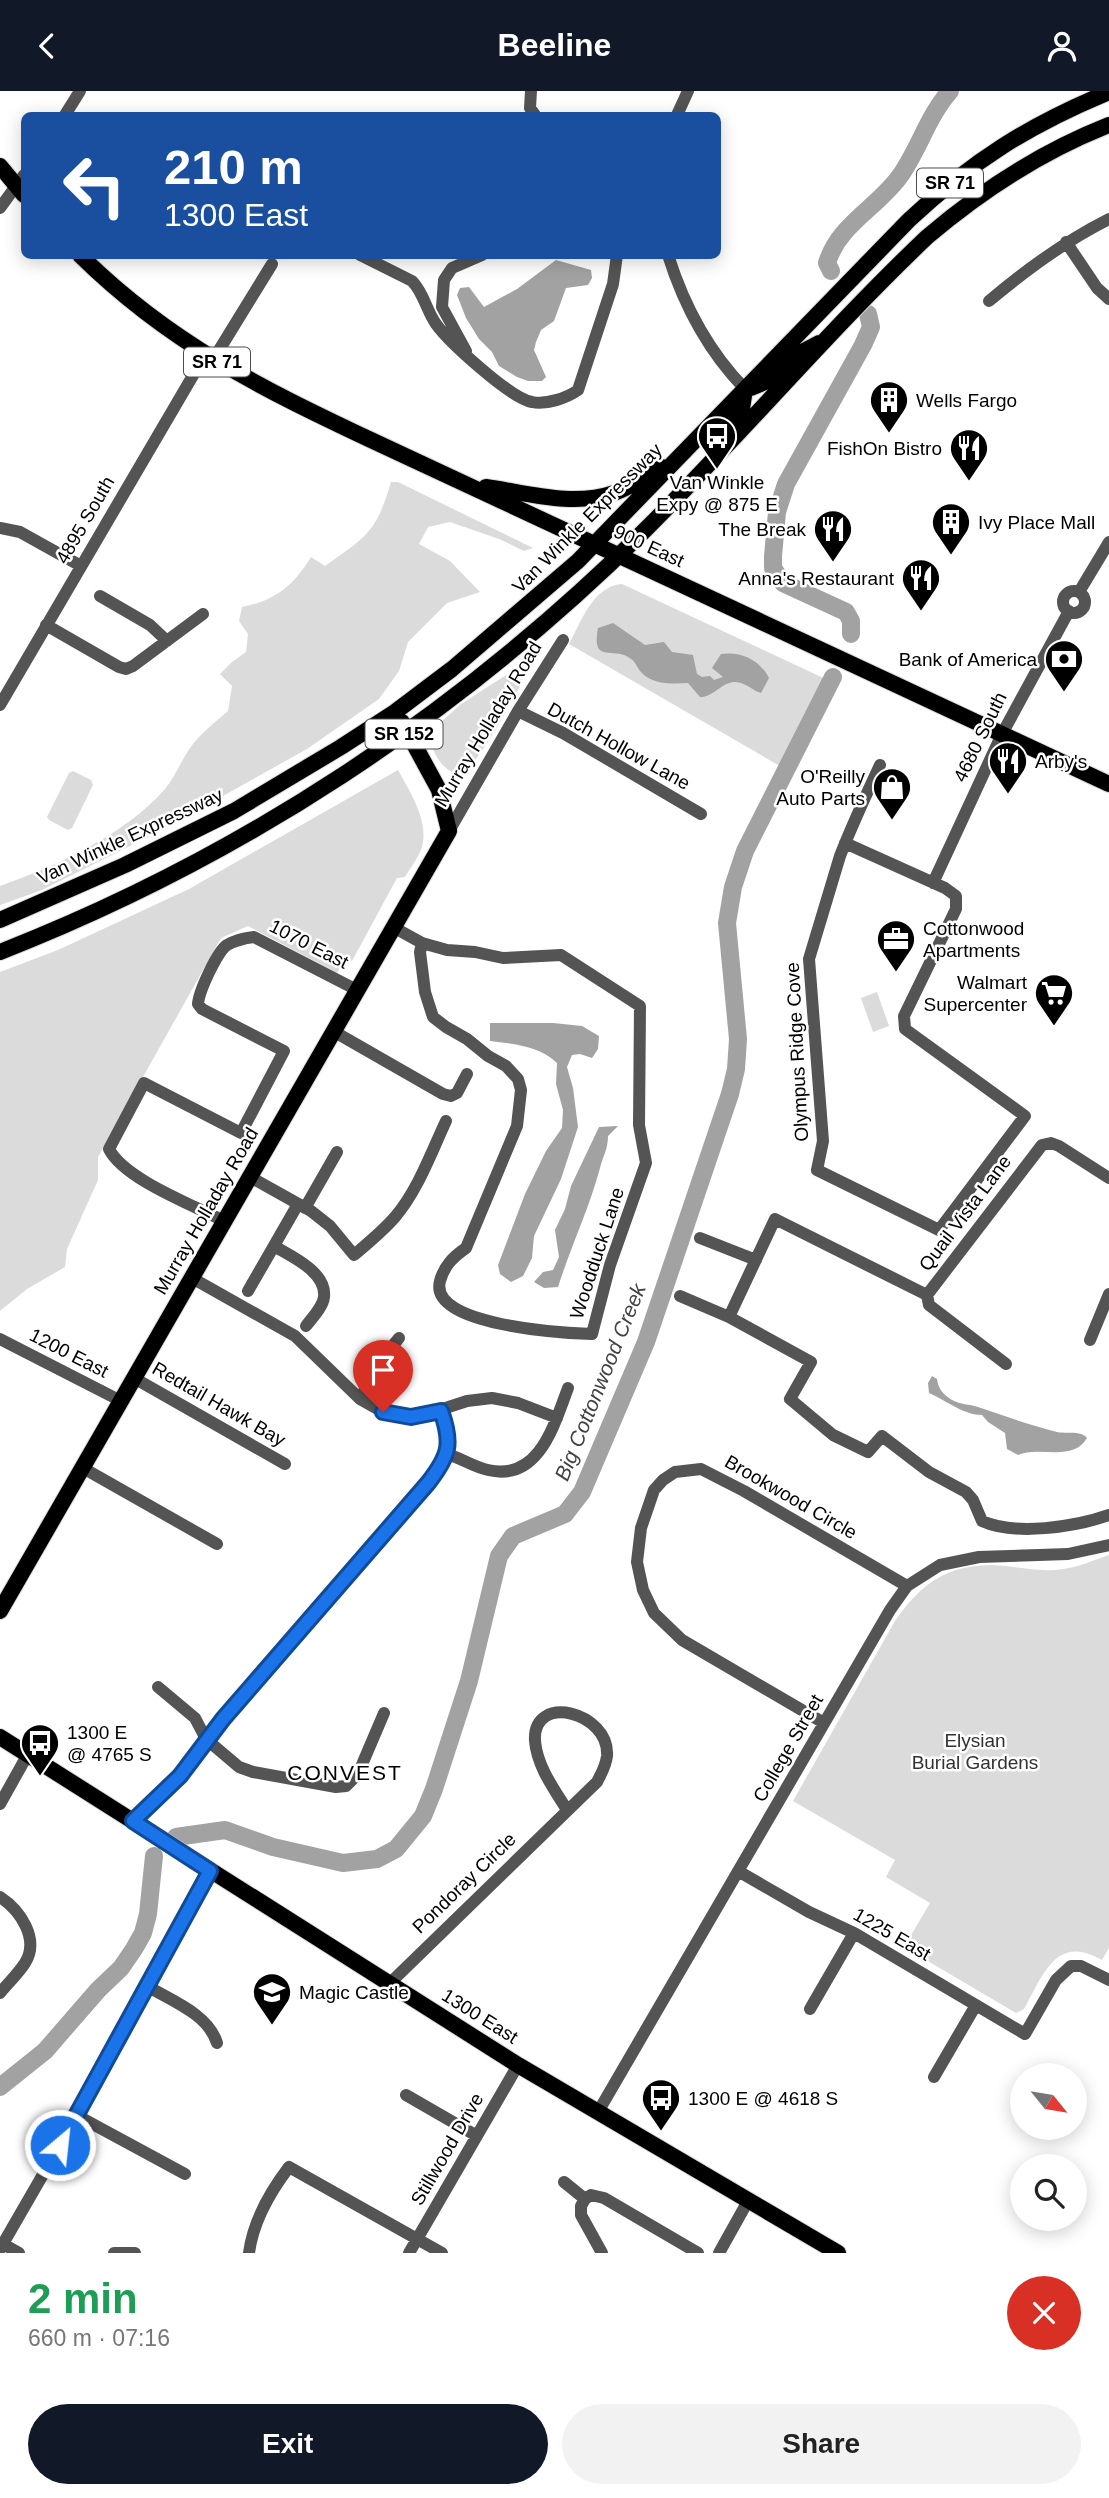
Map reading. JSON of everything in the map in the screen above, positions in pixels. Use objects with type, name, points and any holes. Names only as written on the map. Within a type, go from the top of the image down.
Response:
[{"type":"main road","name":"Van Winkle Expressway","points":[[0,920],[125,865],[234,811],[331,754],[394,712],[480,647],[596,544],[940,191],[1006,142],[1042,121],[1109,92]]},
{"type":"main road","name":"SR 71","points":[[619,555],[918,245],[964,206],[1021,169],[1109,125]]},
{"type":"main road","points":[[0,166],[21,184]]},
{"type":"main road","name":"900 East","points":[[84,259],[142,311],[209,357],[306,409],[1109,784]]},
{"type":"main road","points":[[692,482],[714,443],[742,409],[745,389],[762,384],[777,374],[798,353],[827,339]]},
{"type":"main road","name":"SR 71","points":[[463,483],[568,500],[591,498],[622,490],[676,460]]},
{"type":"main road","name":"SR 152","points":[[0,952],[110,906],[235,842],[314,795],[408,731],[504,657],[619,555]]},
{"type":"main road","name":"Murray Holladay Road","points":[[0,1611],[449,831],[439,790],[408,731],[394,712]]},
{"type":"main road","name":"1300 East","points":[[0,1737],[518,2065],[748,2200],[820,2248],[838,2253]]},
{"type":"street","points":[[67,112],[80,91]]},
{"type":"street","points":[[531,91],[530,108],[533,112]]},
{"type":"street","points":[[678,112],[688,91]]},
{"type":"street","points":[[0,197],[21,186]]},
{"type":"street","points":[[0,208],[21,186]]},
{"type":"street","points":[[989,301],[1026,270],[1066,242],[1109,219]]},
{"type":"street","points":[[1066,242],[1097,288],[1109,299]]},
{"type":"street","points":[[368,259],[412,281],[419,288],[426,309],[459,350],[502,386],[533,403],[545,402],[578,390],[613,285],[616,259]]},
{"type":"street","points":[[467,354],[442,307],[447,272],[473,259]]},
{"type":"street","points":[[669,259],[680,291],[699,329],[727,371],[745,389]]},
{"type":"street","name":"4895 South","points":[[0,705],[80,566],[209,357],[272,264]]},
{"type":"street","points":[[0,528],[20,532],[80,566]]},
{"type":"street","name":"4680 South","points":[[933,883],[1002,734],[1069,611],[1064,606],[1063,598],[1072,591],[1079,592],[1109,541]]},
{"type":"street","points":[[100,596],[150,625],[167,641]]},
{"type":"street","points":[[46,625],[124,669],[133,666],[203,614]]},
{"type":"street","name":"Murray Holladay Road","points":[[449,831],[518,711],[563,640]]},
{"type":"street","name":"Dutch Hollow Lane","points":[[518,711],[563,733],[701,814]]},
{"type":"street","name":"Olympus Ridge Cove","points":[[880,765],[845,843],[809,959],[823,1141],[817,1170],[939,1230],[1024,1116],[905,1029],[904,1016],[956,909],[956,896],[933,883]]},
{"type":"street","points":[[845,843],[933,883]]},
{"type":"street","points":[[393,927],[422,943]]},
{"type":"street","name":"1070 East","points":[[224,1221],[132,1174],[114,1159],[109,1149],[144,1083],[241,1133],[284,1051],[202,1009],[198,1004],[205,981],[225,946],[254,937],[357,990]]},
{"type":"street","name":"Woodduck Lane","points":[[422,943],[447,950],[503,958],[561,955],[640,1006],[639,1125],[646,1163],[610,1265],[592,1334],[513,1328],[470,1314],[441,1297],[438,1289],[443,1271],[455,1255],[466,1248],[517,1126],[521,1090],[518,1080],[506,1066],[433,1017],[425,992],[420,952],[422,943]]},
{"type":"street","points":[[334,1031],[443,1094],[452,1096],[457,1093],[467,1074]]},
{"type":"street","points":[[250,1177],[302,1206],[330,1226],[355,1255],[395,1217],[406,1202],[446,1121]]},
{"type":"street","name":"Quail Vista Lane","points":[[729,1317],[775,1219],[927,1295],[1042,1145],[1051,1143],[1059,1146],[1109,1178]]},
{"type":"street","points":[[248,1291],[274,1246],[337,1152]]},
{"type":"street","points":[[700,1238],[756,1259]]},
{"type":"street","points":[[274,1246],[312,1269],[323,1287],[322,1303],[306,1326]]},
{"type":"street","points":[[192,1278],[295,1336],[360,1399],[383,1412],[421,1416],[467,1401],[492,1398],[518,1403],[557,1418]]},
{"type":"street","points":[[1090,1340],[1109,1294]]},
{"type":"street","points":[[927,1295],[929,1305],[1006,1364]]},
{"type":"street","points":[[680,1296],[729,1317],[811,1362],[790,1399],[810,1418],[833,1435],[869,1452],[882,1436],[929,1472],[966,1492],[973,1500],[982,1521],[996,1528],[1034,1529],[1109,1515]]},
{"type":"street","points":[[360,1399],[382,1359],[399,1338]]},
{"type":"street","name":"1200 East","points":[[0,1339],[121,1401]]},
{"type":"street","name":"Redtail Hawk Bay","points":[[134,1378],[285,1464]]},
{"type":"street","points":[[447,1454],[488,1471],[513,1470],[524,1465],[541,1451],[568,1388]]},
{"type":"street","points":[[133,1821],[180,1776],[206,1739],[441,1467],[447,1454],[449,1436],[441,1411]]},
{"type":"street","points":[[83,1468],[217,1544]]},
{"type":"street","name":"Brookwood Circle","points":[[824,1723],[682,1640],[661,1622],[648,1602],[639,1579],[637,1562],[642,1528],[654,1490],[675,1472],[701,1469],[744,1491],[907,1586]]},
{"type":"street","name":"College Street","points":[[598,2112],[890,1610],[907,1586],[940,1565],[960,1559],[1068,1554],[1109,1545]]},
{"type":"street","points":[[158,1687],[195,1718],[206,1739],[246,1770],[335,1787],[346,1786],[358,1774],[384,1713]]},
{"type":"street","name":"Pondoray Circle","points":[[388,1984],[597,1782],[605,1767],[607,1755],[603,1736],[590,1721],[578,1716],[552,1713],[544,1717],[538,1725],[535,1743],[542,1767],[567,1810]]},
{"type":"street","points":[[0,1804],[28,1754]]},
{"type":"street","points":[[19,2253],[2,2247],[210,1871]]},
{"type":"street","name":"1225 East","points":[[737,1871],[809,1912],[854,1933],[1025,2034],[1056,1980],[1071,1966],[1081,1966],[1109,1980]]},
{"type":"street","points":[[0,1897],[20,1915],[29,1935],[30,1947],[25,1963],[0,1993]]},
{"type":"street","points":[[810,2008],[854,1933]]},
{"type":"street","points":[[147,1986],[203,2020],[213,2031],[217,2043]]},
{"type":"street","points":[[934,2077],[976,2005]]},
{"type":"street","name":"Stillwood Drive","points":[[409,2253],[518,2065]]},
{"type":"street","points":[[406,2095],[477,2136]]},
{"type":"street","points":[[76,2115],[185,2175]]},
{"type":"street","points":[[249,2253],[259,2215],[289,2167],[442,2253]]},
{"type":"street","points":[[564,2182],[585,2199]]},
{"type":"street","points":[[602,2253],[580,2215],[581,2206],[591,2195],[604,2198],[678,2248],[698,2253]]},
{"type":"street","points":[[719,2253],[748,2200]]},
{"type":"street","points":[[114,2253],[135,2253]]},
{"type":"green space","points":[[391,482],[398,482],[533,548],[524,551],[450,522],[428,527],[419,544],[450,561],[480,592],[447,603],[408,642],[399,671],[379,699],[307,749],[162,830],[42,890],[0,905],[0,886],[66,859],[110,835],[149,806],[165,789],[194,743],[228,711],[232,686],[220,674],[246,652],[248,634],[239,621],[242,607],[274,596],[298,576],[311,557],[325,566],[360,540],[375,523]]},
{"type":"green space","points":[[622,584],[832,682],[785,769],[569,644],[596,598],[612,586]]},
{"type":"green space","points":[[514,670],[520,675],[522,683],[487,743],[462,775],[449,770],[435,753],[430,732],[461,704]]},
{"type":"green space","points":[[398,770],[420,814],[424,833],[422,846],[405,877],[397,878],[352,961],[345,958],[337,973],[248,926],[221,938],[98,1157],[98,1180],[67,1249],[65,1267],[27,1289],[0,1311],[0,972],[58,950],[189,889]]},
{"type":"green space","points":[[73,771],[91,780],[93,785],[72,828],[68,830],[47,817],[69,773]]},
{"type":"green space","points":[[877,992],[889,1026],[873,1032],[861,998]]},
{"type":"green space","name":"Elysian Burial Gardens","points":[[1109,1555],[1109,1948],[1102,1960],[1073,1951],[1062,1955],[1045,1971],[1024,2009],[1016,2013],[904,1947],[930,1903],[886,1877],[895,1860],[793,1801],[895,1621],[925,1587],[948,1573],[976,1566],[1054,1570],[1075,1567]]},
{"type":"shaded area","points":[[556,260],[591,270],[592,278],[588,285],[566,288],[554,321],[541,330],[534,350],[546,377],[542,381],[528,381],[499,366],[492,352],[479,339],[466,318],[457,295],[460,288],[469,287],[484,307],[517,289]]},
{"type":"shaded area","points":[[613,623],[645,645],[664,642],[672,652],[693,655],[697,674],[702,677],[710,676],[714,680],[723,677],[712,668],[721,654],[728,653],[749,658],[761,666],[769,678],[761,693],[735,682],[700,697],[688,683],[651,679],[641,672],[633,660],[624,655],[601,651],[597,640],[598,628]]},
{"type":"shaded area","points":[[490,1023],[582,1026],[599,1036],[598,1049],[592,1058],[580,1054],[572,1055],[567,1067],[573,1088],[578,1127],[561,1179],[534,1236],[532,1258],[523,1276],[511,1282],[500,1274],[498,1265],[525,1194],[546,1151],[562,1128],[563,1110],[556,1084],[557,1063],[534,1049],[490,1041]]},
{"type":"shaded area","points":[[618,1126],[608,1136],[596,1183],[558,1287],[544,1288],[534,1282],[543,1272],[553,1270],[559,1257],[555,1230],[565,1209],[571,1186],[599,1127]]},
{"type":"shaded area","points":[[932,1376],[937,1379],[944,1394],[955,1402],[1057,1432],[1081,1434],[1087,1438],[1073,1450],[1026,1452],[1018,1455],[1007,1449],[1005,1433],[982,1415],[962,1410],[929,1393],[928,1383]]},
{"type":"waterway","name":"Big Cottonwood Creek","points":[[831,271],[827,263],[840,237],[900,176],[950,91]]},
{"type":"waterway","name":"Big Cottonwood Creek","points":[[851,634],[851,621],[846,612],[783,583],[773,568],[773,556],[777,512],[786,484],[863,345],[871,327],[868,314]]},
{"type":"waterway","name":"Big Cottonwood Creek","points":[[176,1837],[225,1830],[273,1847],[343,1863],[377,1859],[396,1849],[423,1816],[469,1681],[499,1556],[513,1536],[565,1514],[582,1492],[646,1342],[730,1094],[736,1069],[738,1039],[727,923],[733,887],[745,851],[833,677]]},
{"type":"waterway","name":"Big Cottonwood Creek","points":[[0,2087],[45,2051],[98,1990],[121,1968],[134,1949],[143,1933],[148,1914],[154,1856]]},
{"type":"place","name":"Wells Fargo","points":[[889,434]]},
{"type":"place","name":"Van Winkle Expy @ 875 E","points":[[717,470]]},
{"type":"place","name":"FishOn Bistro","points":[[969,482]]},
{"type":"place","name":"Ivy Place Mall","points":[[951,556]]},
{"type":"place","name":"The Break","points":[[833,563]]},
{"type":"place","name":"Anna's Restaurant","points":[[921,612]]},
{"type":"place","name":"Bank of America","points":[[1064,693]]},
{"type":"place","name":"Arby's","points":[[1008,795]]},
{"type":"place","name":"O'Reilly Auto Parts","points":[[892,821]]},
{"type":"place","name":"Cottonwood Apartments","points":[[896,973]]},
{"type":"place","name":"Walmart Supercenter","points":[[1054,1027]]},
{"type":"place","name":"1300 E @ 4765 S","points":[[40,1777]]},
{"type":"place","name":"Magic Castle","points":[[272,2026]]},
{"type":"place","name":"1300 E @ 4618 S","points":[[661,2132]]},
{"type":"district","name":"CONVEST","points":[[345,1772]]},
{"type":"route","points":[[60,2145],[210,1871],[133,1821],[180,1776],[206,1739],[428,1483],[441,1467],[447,1454],[449,1436],[441,1411],[432,1415],[411,1417],[383,1412]]}]
